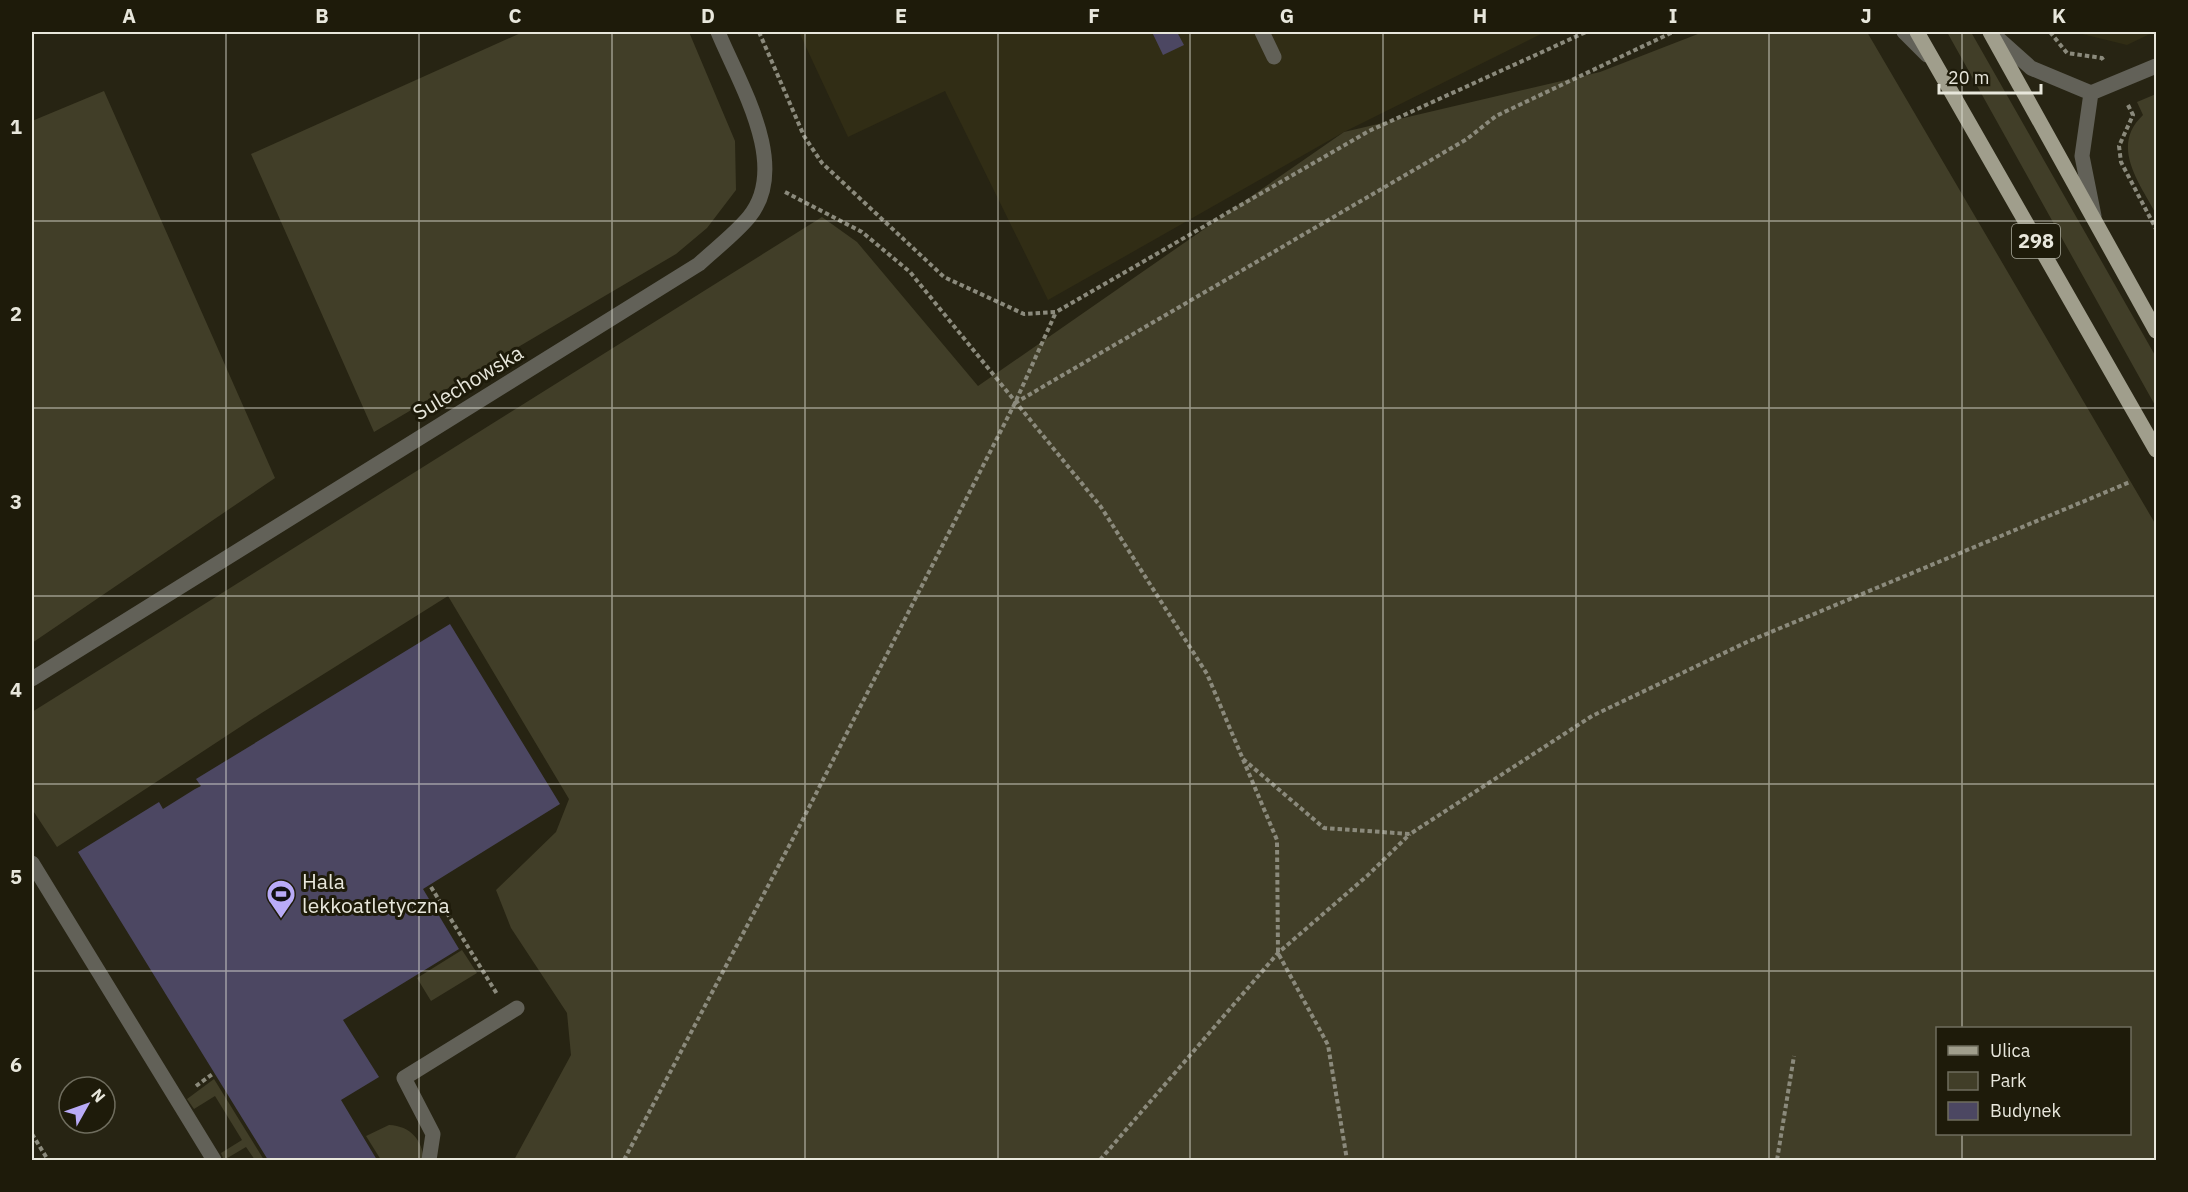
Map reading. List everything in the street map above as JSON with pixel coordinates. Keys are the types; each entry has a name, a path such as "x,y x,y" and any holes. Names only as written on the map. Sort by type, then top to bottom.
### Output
{"main road":[{"name":"298","path":"1917,32 2157,450"},
{"path":"1990,32 2157,331"}],"street":[{"name":"Sulechowska","path":"32,679 699,264 750,216 766,182 762,134 718,32"},
{"path":"1262,32 1274,57"},
{"path":"1904,32 1933,60"},
{"path":"1990,32 2031,68 2049,78 2091,93 2157,66"},
{"path":"2091,93 2082,156 2094,216"},
{"path":"32,863 214,1161"},
{"path":"429,1161 433,1134 404,1078 513,1011"}],"path":[{"path":"759,32 804,136 822,163 944,277 1024,314 1056,312 1369,131 1587,32"},
{"path":"1015,403 1467,139 1496,116 1673,32"},
{"path":"766,182 862,232 910,272 1107,516 1207,674 1277,840 1278,953 1328,1045 1347,1161"},
{"path":"624,1161 799,827 1015,403 1056,312"},
{"path":"1101,1161 1278,953 1367,876 1410,834 1592,716 1747,642 2130,482"},
{"path":"1242,759 1324,828 1410,834"},
{"path":"431,887 513,1011"},
{"path":"1777,1161 1794,1056"},
{"path":"32,1134 48,1161"}],"shaded area":[{"path":"799,32 1545,32 1344,132 1048,300 945,91 848,137"},
{"path":"2074,32 2154,32 2127,45"}],"green space":[{"path":"523,32 689,32 735,141 736,190 707,228 676,254 374,432 251,154"},
{"path":"1703,32 1867,32 2156,525 2156,1160 514,1160 571,1055 567,1013 511,928 496,890 556,832 569,799 448,596 260,714 57,847 32,809 32,712 822,217 857,242 978,386 1344,132 1600,72"},
{"path":"1947,32 1971,32 2156,357 2156,407"},
{"path":"104,91 275,478 32,643 32,121"},
{"path":"2156,94 2156,214 2136,177 2128,152 2133,127 2143,115 2137,102"},
{"path":"462,950 477,973 431,1001 417,978"},
{"path":"214,1079 264,1160 255,1160 246,1147 224,1160 221,1153 242,1140 215,1096 194,1109 187,1099"},
{"path":"389,1125 403,1128 414,1135 421,1146 424,1160 381,1160 366,1136"}],"building":[{"path":"1152,32 1177,32 1184,45 1163,55"},
{"name":"Hala lekkoatletyczna","path":"450,624 560,804 423,889 459,949 343,1020 379,1077 341,1100 377,1160 268,1160 78,852 159,802 163,809 201,786 196,779"}],"place":[{"name":"Hala lekkoatletyczna","path":"281,920"}]}
